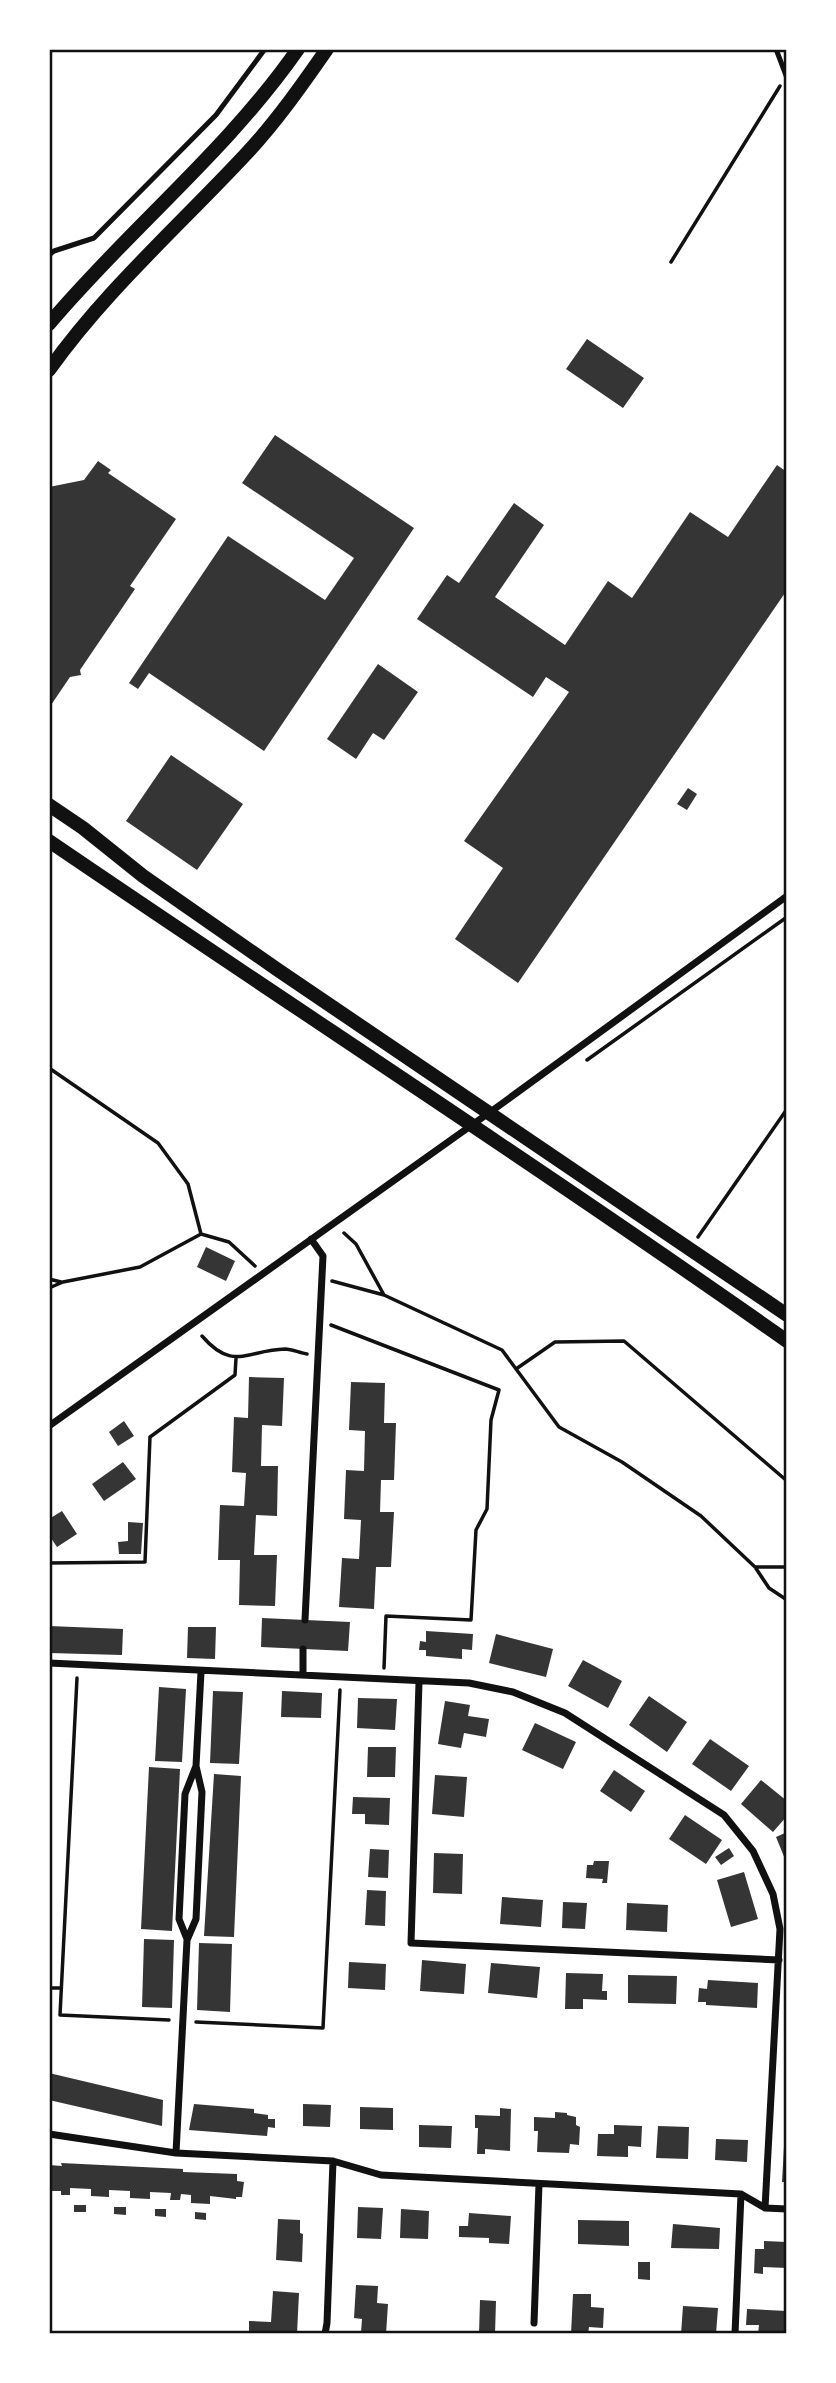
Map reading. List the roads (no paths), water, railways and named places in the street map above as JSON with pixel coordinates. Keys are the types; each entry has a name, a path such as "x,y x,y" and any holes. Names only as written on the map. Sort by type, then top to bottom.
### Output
{"main road":[{"path":"49,324 79,288 216,150 298,49"},
{"path":"49,370 99,305 247,152 279,115 327,49"},
{"path":"49,805 83,828 143,876 787,1315"},
{"path":"49,841 268,990 622,1224 787,1341"}],"street":[{"path":"49,1426 787,896"},
{"path":"305,1620 323,1256 311,1240"},
{"path":"303,1649 303,1675"},
{"path":"49,1663 469,1684 513,1692 565,1713 724,1815 753,1852 773,1894 780,1930 765,2208"},
{"path":"176,2153 187,1940 196,1919 202,1793 196,1766 201,1672"},
{"path":"419,1682 411,1943 779,1960"},
{"path":"187,1940 179,1919 185,1794 196,1766"},
{"path":"49,2134 176,2153 333,2161 381,2175 741,2194 765,2208 787,2209"},
{"path":"325,2334 333,2161"},
{"path":"534,2323 540,2184"},
{"path":"735,2334 741,2194"}],"lane":[{"path":"49,255 94,238 216,115 265,49"},
{"path":"776,49 787,77"}]}
